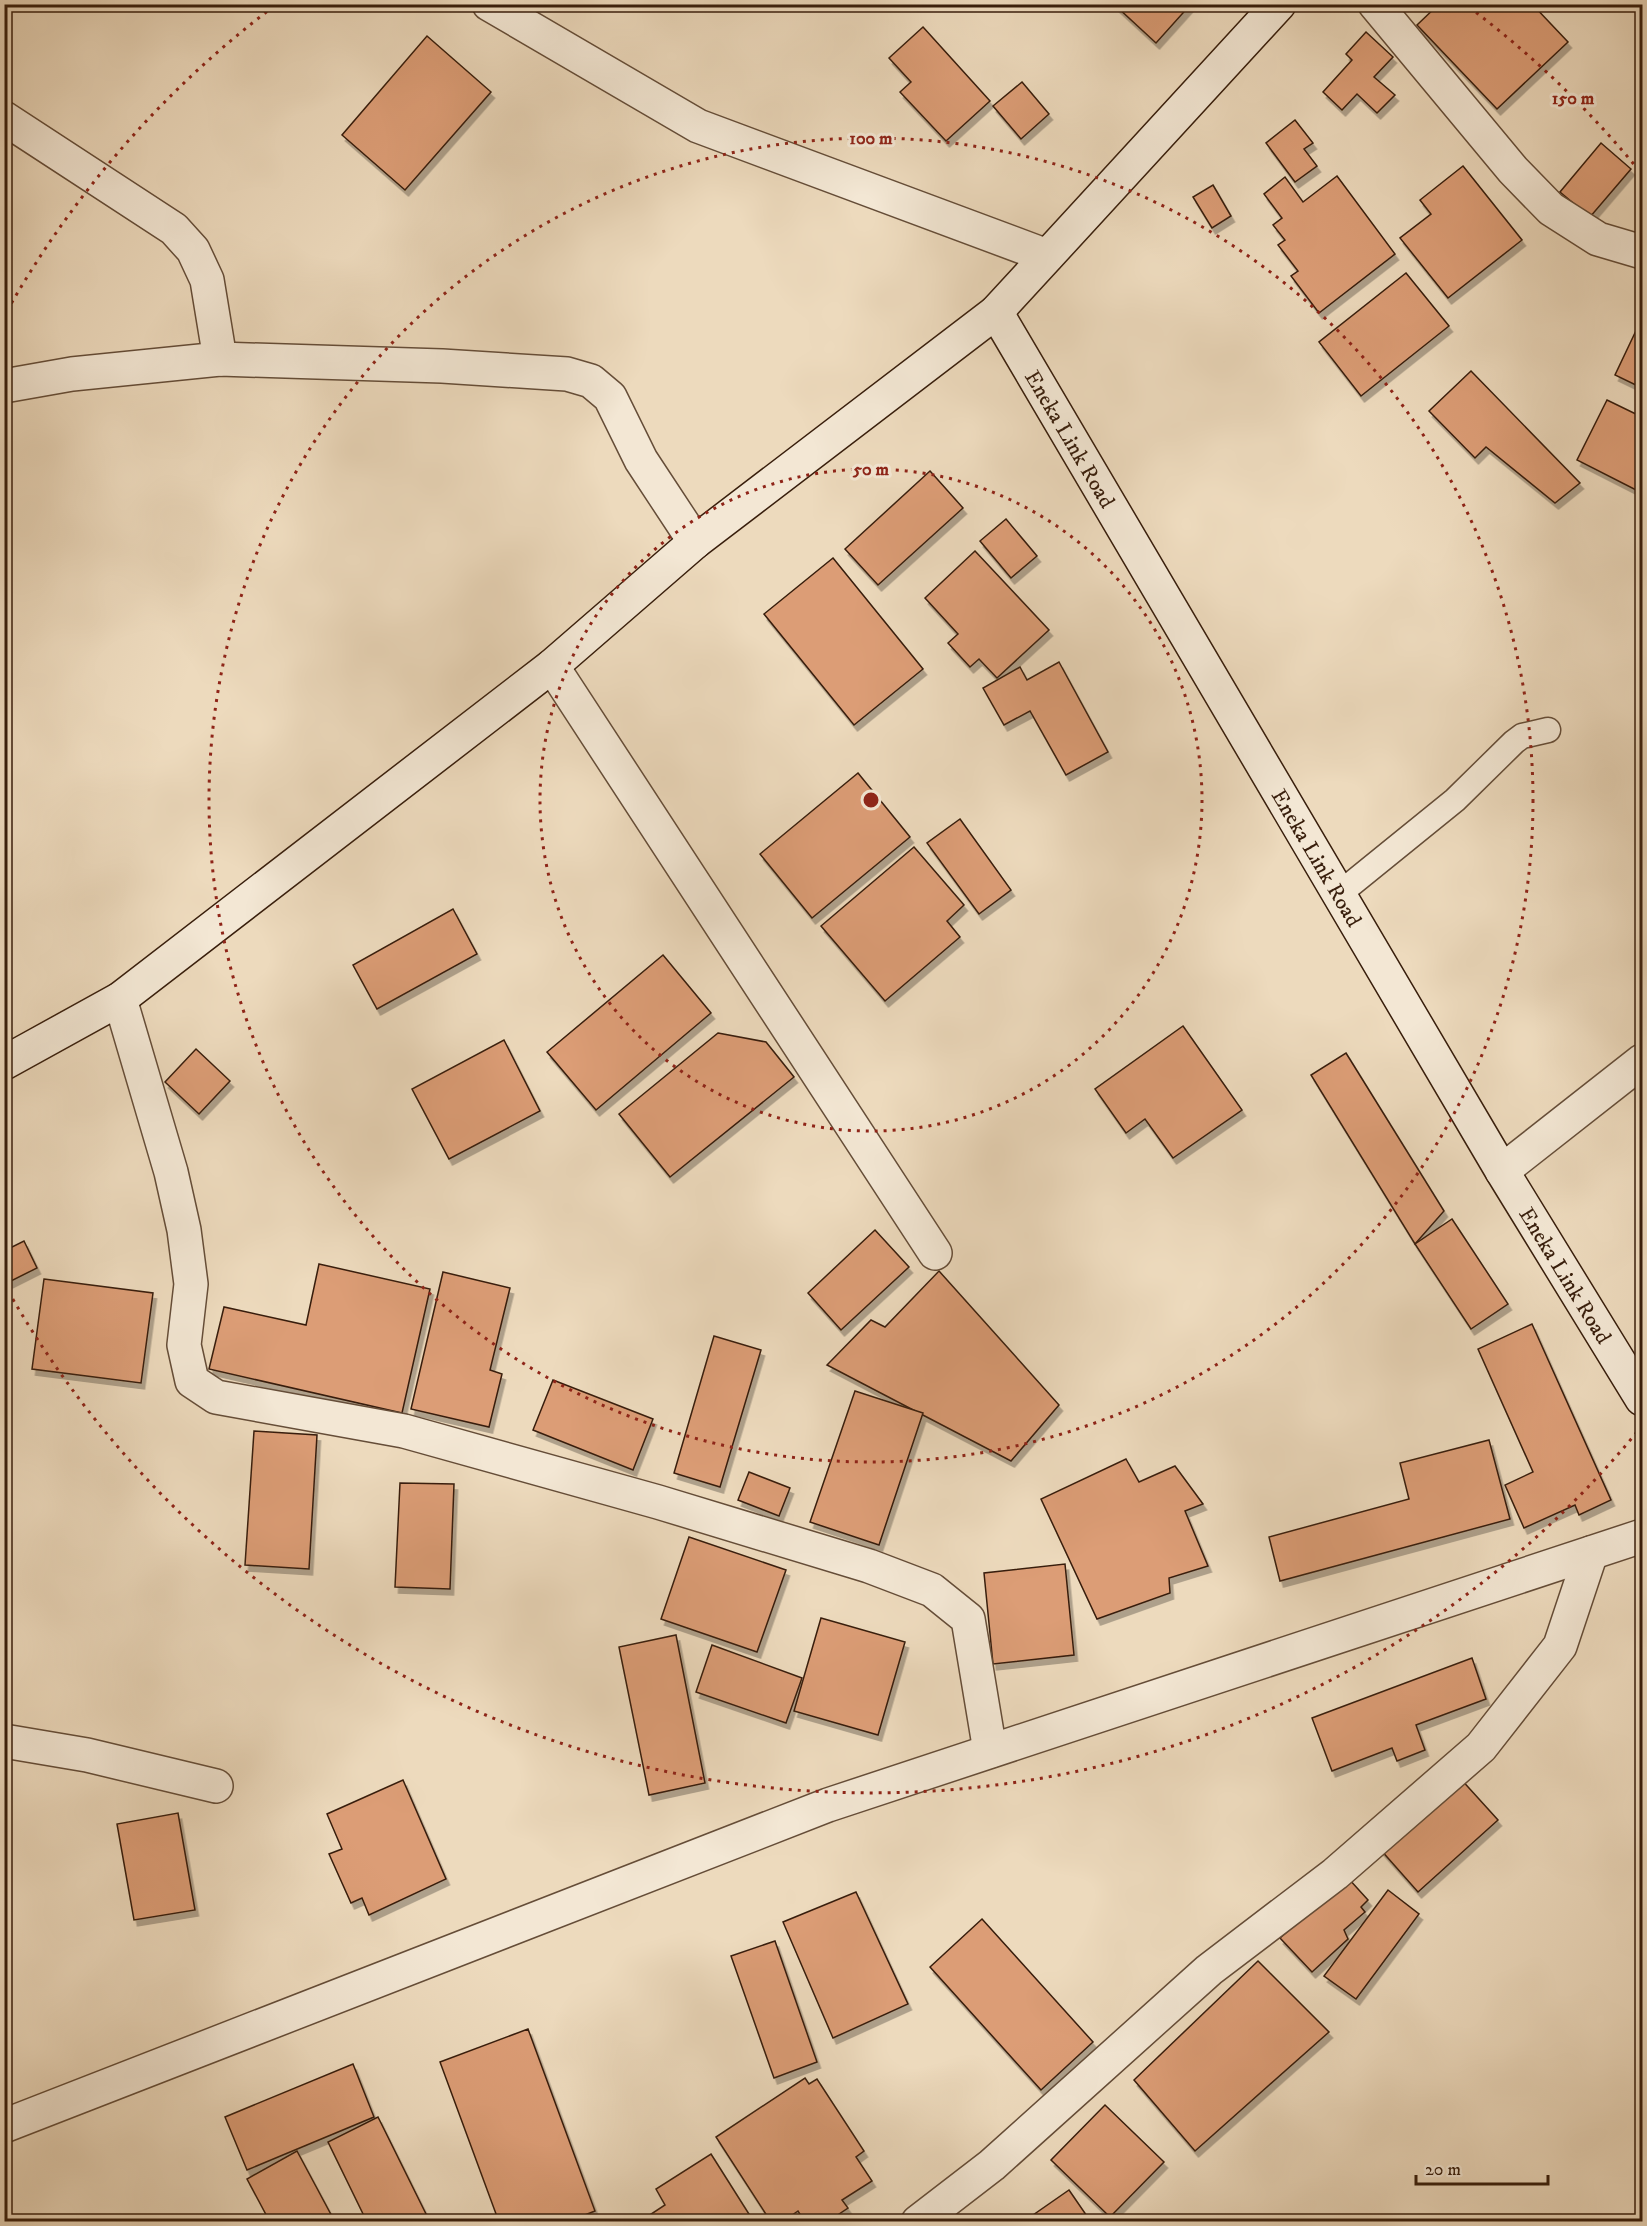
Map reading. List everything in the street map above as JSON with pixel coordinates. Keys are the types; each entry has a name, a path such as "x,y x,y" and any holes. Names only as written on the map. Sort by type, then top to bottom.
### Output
{"street":[{"path":"489,4 698,126 1047,256"},
{"path":"4,1063 120,999 552,666 695,542 996,312 1279,4"},
{"path":"1376,4 1513,170 1551,209 1598,239 1642,252"},
{"path":"4,118 174,229 193,250 207,280 220,358"},
{"name":"Eneka Link Road","path":"996,312 1502,1171 1642,1399"},
{"path":"4,386 72,374 220,358 476,368 567,374 591,381 610,397 641,460 695,542"},
{"path":"552,666 935,1253"},
{"path":"120,999 171,1172 184,1230 191,1284 183,1345 192,1381 216,1397 404,1431 658,1502 869,1566 932,1590 968,1619 990,1751"},
{"path":"1502,1171 1642,1061"},
{"path":"4,2126 828,1804 1642,1536"},
{"path":"918,2222 992,2165 1209,1970 1335,1874 1481,1747 1560,1646 1592,1553"},
{"path":"4,1741 87,1755 216,1786"}],"lane":[{"path":"1339,894 1455,800 1514,742 1522,736 1548,730"}],"building":[{"path":"1117,4 1191,4 1156,43 1116,6"},
{"path":"1439,4 1532,4 1568,42 1497,109 1417,25"},
{"path":"923,27 990,101 946,141 900,92 911,82 889,58"},
{"path":"1366,32 1393,57 1374,77 1395,95 1377,113 1357,94 1342,110 1323,92 1352,60 1346,54"},
{"path":"427,36 491,92 405,190 342,135"},
{"path":"1022,82 1049,114 1021,139 993,106"},
{"path":"1295,120 1313,143 1304,149 1317,166 1295,182 1266,143"},
{"path":"1601,143 1631,169 1590,217 1560,192"},
{"path":"1463,166 1522,240 1448,298 1400,238 1431,214 1420,200"},
{"path":"1337,176 1395,254 1319,313 1291,276 1298,271 1278,245 1285,240 1273,225 1282,218 1264,194 1285,177 1303,202"},
{"path":"1213,185 1231,216 1212,228 1193,197"},
{"path":"1642,192 1642,206 1636,203"},
{"path":"1406,273 1449,326 1361,396 1319,342"},
{"path":"1642,318 1642,388 1615,375"},
{"path":"1471,371 1580,483 1555,503 1486,447 1475,458 1429,411"},
{"path":"1607,400 1642,417 1642,493 1577,460"},
{"path":"930,471 963,508 878,585 845,549"},
{"path":"1006,519 1037,556 1011,578 980,541"},
{"path":"975,551 1049,630 997,678 979,659 970,667 948,643 958,634 925,598"},
{"path":"833,558 923,669 854,725 764,614"},
{"path":"1059,662 1108,752 1066,775 1030,711 1004,725 983,688 1020,667 1027,680"},
{"path":"858,773 910,837 812,918 760,854"},
{"path":"960,819 1011,890 979,914 927,843"},
{"path":"914,847 964,905 947,921 960,937 885,1001 821,926"},
{"path":"453,909 477,954 377,1009 353,965"},
{"path":"663,955 711,1013 596,1110 547,1052"},
{"path":"1183,1026 1242,1110 1173,1158 1145,1119 1126,1133 1095,1089"},
{"path":"718,1033 766,1042 794,1077 670,1177 619,1114"},
{"path":"504,1040 540,1111 449,1159 412,1089"},
{"path":"196,1049 230,1081 199,1114 165,1082"},
{"path":"1346,1053 1444,1211 1415,1244 1311,1075"},
{"path":"1452,1219 1508,1304 1471,1329 1415,1244"},
{"path":"875,1230 909,1267 841,1330 808,1293"},
{"path":"24,1241 37,1268 9,1282 4,1271 4,1251"},
{"path":"319,1264 430,1289 402,1413 209,1369 224,1307 306,1325"},
{"path":"939,1271 1059,1405 1011,1461 827,1365 871,1320 885,1327"},
{"path":"443,1272 510,1288 490,1370 502,1374 489,1427 411,1409"},
{"path":"44,1279 153,1293 141,1383 32,1369"},
{"path":"1532,1324 1611,1500 1579,1515 1575,1505 1524,1528 1505,1485 1533,1472 1478,1349"},
{"path":"714,1336 761,1350 720,1487 674,1473"},
{"path":"553,1380 653,1419 633,1470 533,1430"},
{"path":"855,1391 923,1413 879,1545 810,1522"},
{"path":"254,1431 317,1435 309,1569 245,1565"},
{"path":"1489,1440 1510,1519 1280,1581 1269,1537 1409,1499 1400,1463"},
{"path":"1126,1459 1139,1482 1175,1466 1203,1504 1185,1511 1208,1566 1169,1578 1170,1593 1097,1619 1041,1499"},
{"path":"749,1472 790,1488 779,1516 738,1500"},
{"path":"400,1483 454,1484 450,1589 395,1587"},
{"path":"689,1537 786,1570 757,1652 661,1619"},
{"path":"1065,1564 1074,1655 993,1664 984,1573"},
{"path":"821,1618 905,1642 878,1735 794,1711"},
{"path":"676,1635 705,1783 649,1795 619,1647"},
{"path":"712,1645 802,1678 786,1723 696,1692"},
{"path":"1472,1658 1486,1699 1416,1725 1425,1750 1397,1761 1392,1748 1332,1771 1312,1718"},
{"path":"1459,1777 1498,1820 1418,1892 1380,1849"},
{"path":"403,1780 446,1879 369,1915 362,1898 351,1903 329,1854 342,1849 327,1814"},
{"path":"178,1813 195,1910 134,1920 117,1824"},
{"path":"1348,1878 1368,1900 1361,1907 1365,1912 1344,1930 1348,1939 1312,1972 1280,1938"},
{"path":"1388,1890 1419,1914 1356,1999 1324,1976"},
{"path":"856,1892 908,2004 833,2038 783,1922"},
{"path":"982,1919 1093,2042 1041,2090 930,1967"},
{"path":"775,1941 817,2062 774,2078 731,1956"},
{"path":"1258,1961 1329,2032 1195,2151 1134,2080"},
{"path":"528,2029 595,2211 567,2222 499,2222 440,2062"},
{"path":"353,2064 374,2117 247,2170 225,2117"},
{"path":"805,2078 809,2084 817,2079 864,2151 856,2157 872,2181 842,2200 848,2208 827,2222 805,2222 798,2211 782,2222 771,2222 716,2137"},
{"path":"1105,2105 1164,2162 1110,2217 1051,2160"},
{"path":"378,2117 430,2222 367,2222 328,2142"},
{"path":"297,2151 335,2222 270,2222 247,2179"},
{"path":"711,2154 754,2222 639,2222 665,2205 656,2189"},
{"path":"1069,2190 1091,2222 1023,2222"}]}
